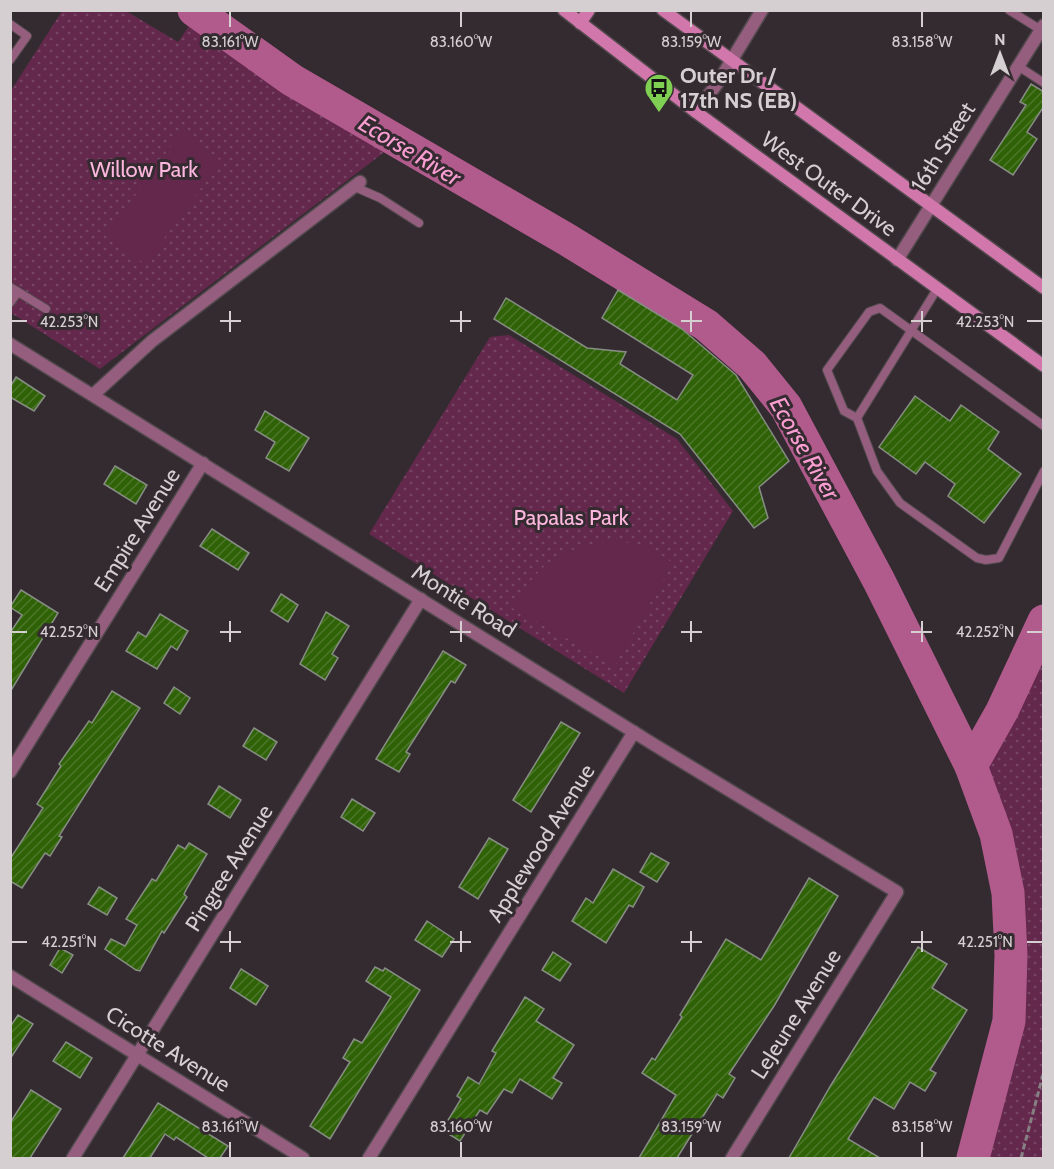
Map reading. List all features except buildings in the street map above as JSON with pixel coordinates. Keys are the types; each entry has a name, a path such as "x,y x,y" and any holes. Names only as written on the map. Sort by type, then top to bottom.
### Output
{"main road":[{"name":"West Outer Drive","path":"564,10 696,112 1044,366"},
{"path":"580,23 589,10"},
{"name":"West Outer Drive","path":"663,10 1044,288"}],"street":[{"path":"696,112 762,10"},
{"name":"16th Street","path":"897,260 1042,27"},
{"path":"93,395 152,341 358,184"},
{"name":"Montie Road","path":"10,344 634,732 897,892"},
{"name":"Empire Avenue","path":"10,772 203,462"},
{"name":"Pingree Avenue","path":"73,1158 421,599"},
{"name":"Applewood Avenue","path":"369,1158 634,732"},
{"name":"LeJeune Avenue","path":"732,1158 897,892"},
{"name":"Cicotte Avenue","path":"10,976 303,1158"}],"lane":[{"path":"1009,10 1042,27"},
{"path":"10,24 27,36 10,60"},
{"path":"1018,66 1044,83"},
{"path":"358,184 419,223"},
{"path":"10,303 14,289 46,309"},
{"path":"856,418 937,289"},
{"path":"1044,426 880,308 869,312 826,370 844,411 856,418 877,471 900,504 977,558 986,560 999,558 1044,471"}],"path":[{"path":"1021,1158 1044,1071"}],"green space":[{"name":"Willow Park","path":"62,11 126,11 178,42 196,16 395,144 100,369 11,313 10,92"},
{"path":"181,132 221,161 145,264 106,236"},
{"name":"Papalas Park","path":"509,335 677,439 733,511 624,693 369,534 490,337"},
{"path":"615,540 647,547 673,563 615,665 512,608 533,578 554,559 580,548"},
{"path":"1043,623 1043,1158 973,1158 1009,1021 1011,955 1008,893 996,834 971,766 1002,711"}],"waterway":[{"name":"Ecorse River","path":"194,10 292,80 566,239 706,325 752,365 786,407 879,581 971,766 996,834 1008,893 1011,955 1009,1021 973,1158"},
{"path":"971,766 1002,711 1044,621"}],"place":[{"name":"Outer Dr / 17th NS (EB)","path":"659,114"}]}
